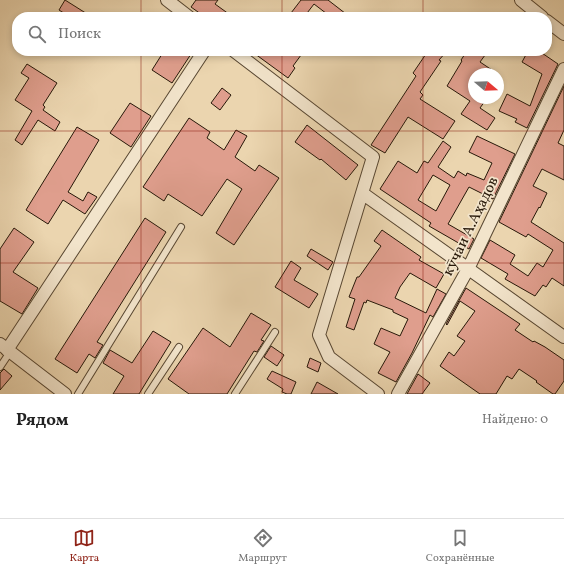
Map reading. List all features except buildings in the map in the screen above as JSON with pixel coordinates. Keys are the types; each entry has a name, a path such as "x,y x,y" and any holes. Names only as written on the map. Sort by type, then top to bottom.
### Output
{"street":[{"path":"167,0 183,12"},
{"path":"521,0 536,12"},
{"path":"552,25 564,34"},
{"path":"65,394 6,349 201,56"},
{"path":"241,56 373,157 319,335 329,357 378,394"},
{"name":"кӯчаи А.Аҳадов","path":"398,394 468,269 564,69"},
{"path":"362,193 564,337"}],"lane":[{"path":"78,394 181,227"},
{"path":"235,394 275,332"},
{"path":"148,394 179,348"},
{"path":"0,367 6,349"}]}
